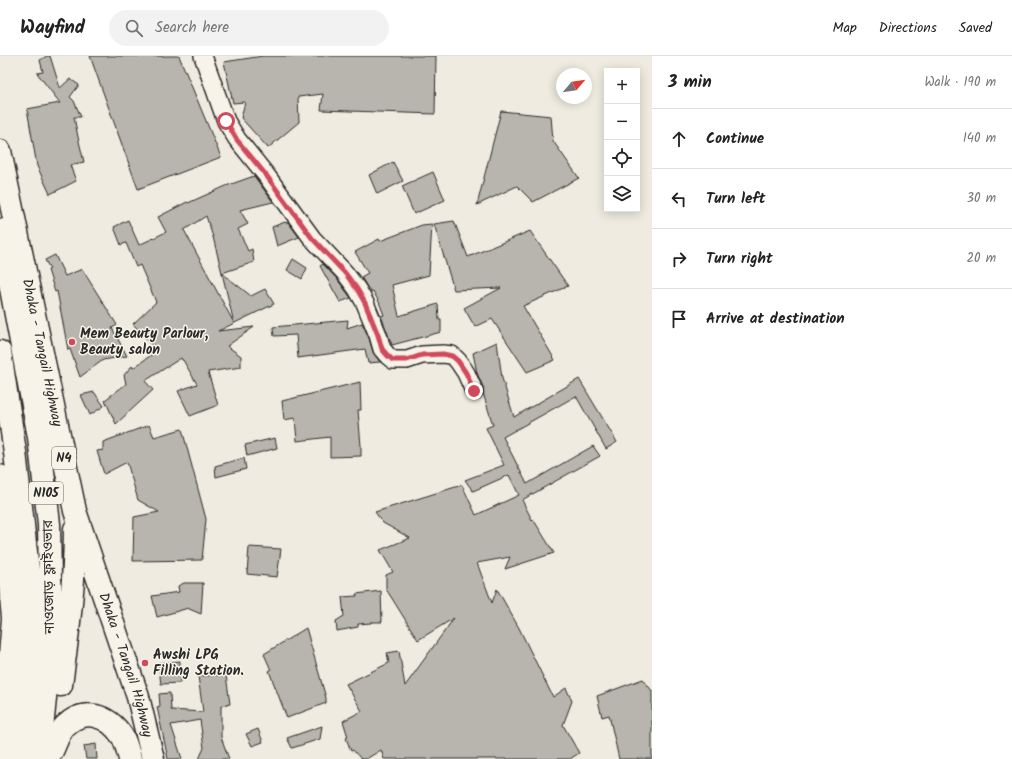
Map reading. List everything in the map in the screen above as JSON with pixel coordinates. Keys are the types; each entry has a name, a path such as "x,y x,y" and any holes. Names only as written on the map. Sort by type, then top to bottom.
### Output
{"highway":[{"name":"Dhaka - Tangail Highway","path":"0,151 75,511 138,697 153,759"},
{"name":"নাওজোড় ফ্লাইওভার","path":"0,230 39,437 49,524 51,637 47,756"},
{"name":"নাওজোড় ফ্লাইওভার","path":"0,352 15,452 32,607 30,661 22,759"},
{"path":"0,476 13,618 2,759"},
{"name":"N105","path":"47,756 71,605 75,547 75,511"},
{"name":"Dhaka - Tangail Highway","path":"47,756 64,727 76,717 91,714 108,721 122,736 130,759"}],"street":[{"path":"203,56 226,121 237,140 266,175 312,238 345,273 357,289 365,303 382,349 393,360 407,360 422,355 443,354 452,356 458,361 466,373 474,391"}],"building":[{"path":"50,56 60,88 70,79 79,85 70,97 74,101 81,117 74,117 84,162 70,165 76,181 50,194 37,166 27,109 60,103 37,73 43,72 40,60"},
{"path":"90,56 179,56 221,157 138,189"},
{"path":"263,56 436,56 435,114 321,110 323,94 298,97 299,122 268,148 241,118 245,102 233,103 224,62"},
{"path":"501,111 551,116 553,141 579,178 533,202 517,186 477,205"},
{"path":"393,162 403,181 377,194 369,175"},
{"path":"433,172 445,200 414,214 402,186"},
{"path":"254,176 273,202 240,210 248,224 238,229 248,251 252,249 254,262 222,273 251,296 265,289 274,304 218,331 254,327 227,346 241,356 241,367 208,372 218,405 190,416 178,391 197,384 181,358 145,381 153,390 116,424 105,400 126,384 124,375 132,366 133,368 157,351 133,324 156,302 140,265 136,267 126,243 121,245 114,227 128,220 139,245 166,232 158,217 187,202 188,203 226,186","holes":["206,216 213,237 234,323 184,230"]},
{"path":"454,221 468,257 530,231 568,286 523,306 555,360 527,372 492,319 475,327 464,308 501,288 454,290 434,224"},
{"path":"288,222 299,237 277,246 272,227"},
{"path":"432,224 429,275 392,285 399,316 438,304 439,320 441,320 441,332 392,345 381,316 384,315 379,302 373,291 370,292 361,277 368,273 355,252 379,239 380,241 422,225"},
{"path":"55,255 65,276 82,269 117,325 112,328 127,356 103,360 80,377 70,349 68,350 57,291 55,292 48,270 50,269 45,260"},
{"path":"293,259 307,268 302,279 287,270"},
{"path":"323,264 337,279 351,298 340,302 320,266"},
{"path":"348,320 347,328 362,323 369,338 373,352 380,362 368,363 365,349 298,358 296,335 274,336 273,327"},
{"path":"497,342 502,378 514,417 579,379 617,442 606,449 576,396 503,437 527,484 593,446 600,456 522,500 532,520 533,519 554,553 505,569 510,557 477,563 492,603 497,589 519,628 553,697 566,688 572,701 563,725 579,753 570,759 384,759 381,750 366,759 361,759 353,750 351,751 346,738 348,737 343,721 362,711 346,684 389,663 387,653 399,651 405,686 454,618 418,640 386,589 386,575 393,572 380,550 410,538 383,523 375,512 462,485 476,515 519,495 509,475 473,491 465,480 504,465 486,428 493,425 483,393 483,387 477,373 473,353"},
{"path":"360,382 361,410 358,410 361,456 330,457 330,437 297,441 295,418 284,420 282,401"},
{"path":"94,392 104,406 90,415 81,395"},
{"path":"149,425 154,437 182,429 206,519 202,560 133,561 134,517 159,512 138,500 127,462 104,474 97,451 103,450 103,442"},
{"path":"275,438 277,448 247,456 245,445"},
{"path":"244,458 246,469 216,477 215,466"},
{"path":"249,547 281,549 277,577 247,574"},
{"path":"184,583 203,583 201,614 187,608 157,617 152,596 179,592 178,586"},
{"path":"381,591 382,622 358,624 358,627 337,631 336,621 344,616 342,597 357,596 356,594"},
{"path":"306,628 326,698 326,703 287,718 264,654"},
{"path":"180,661 180,683 161,684 158,663"},
{"path":"226,675 230,704 221,706 221,737 229,759 199,759 204,748 200,720 171,725 182,759 168,759 157,707 160,706 159,694 170,693 171,710 203,712 198,676"},
{"path":"643,679 652,691 652,759 619,759 609,715 602,717 597,696"},
{"path":"322,726 320,739 292,748 287,738"},
{"path":"258,729 263,742 252,746 246,734"},
{"path":"96,744 97,759 86,759 84,746"}],"place":[{"name":"Mem Beauty Parlour, Beauty salon","path":"72,342"},
{"name":"Awshi LPG Filling Station.","path":"145,663"}],"route":[{"path":"226,121 237,140 266,175 312,238 345,273 357,289 365,303 382,349 388,356 393,360 407,360 422,355 443,354 452,356 458,361 466,373 474,391"}]}
